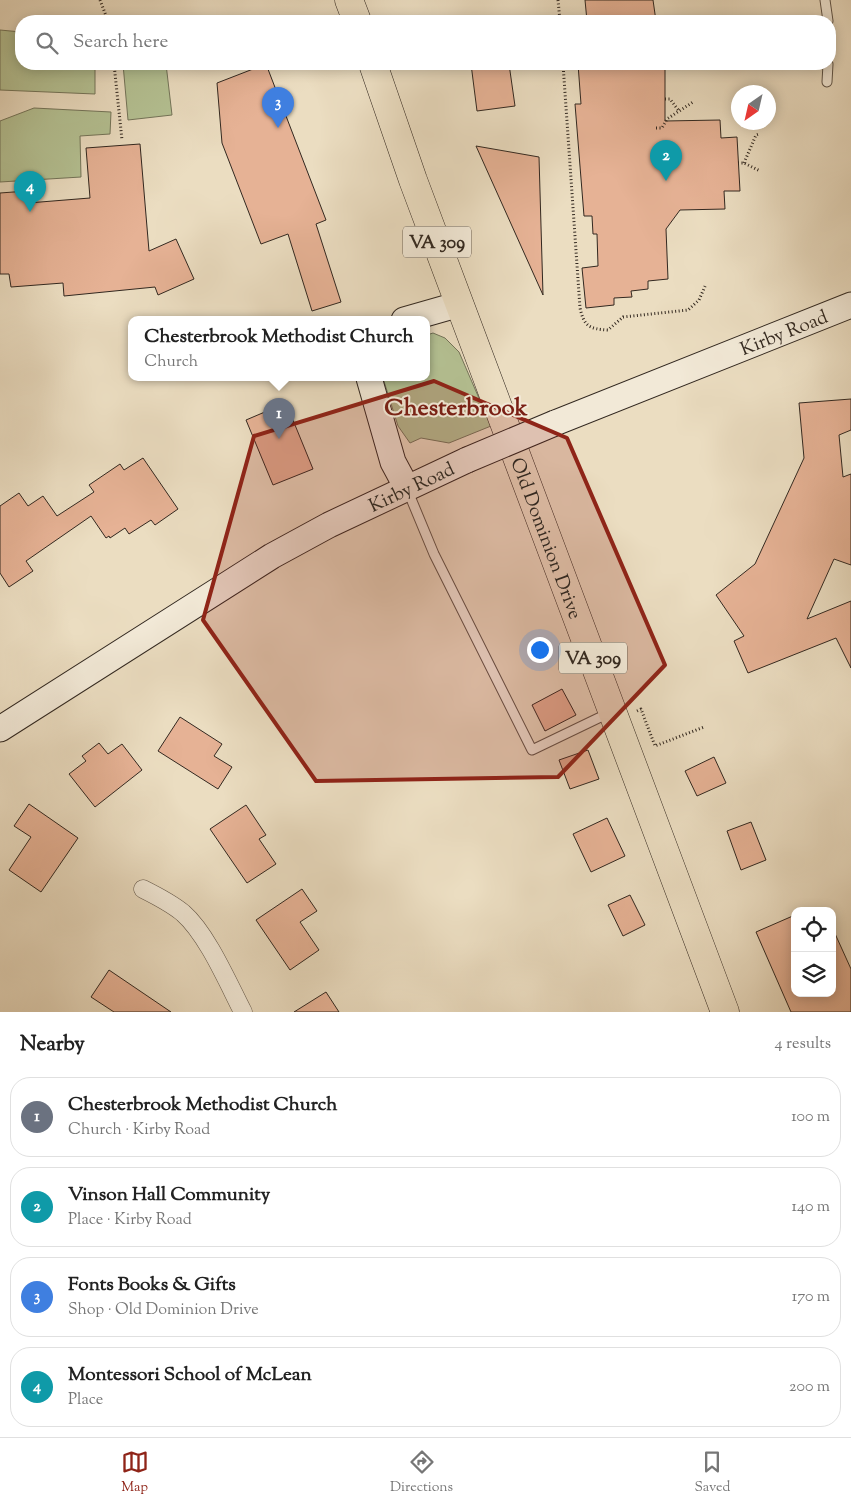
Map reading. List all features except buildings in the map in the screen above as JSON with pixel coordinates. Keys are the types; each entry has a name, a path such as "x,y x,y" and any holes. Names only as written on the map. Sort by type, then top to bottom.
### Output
{"main road":[{"path":"350,0 355,15"},
{"name":"Old Dominion Drive","path":"375,70 460,304 725,1012"},
{"path":"418,316 460,304"},
{"name":"Kirby Road","path":"0,729 272,556 329,525 466,460 851,305"},
{"path":"370,381 394,462 407,488"}],"street":[{"path":"143,889 163,898 184,914 201,933 243,1012"}],"lane":[{"path":"825,0 827,15"},
{"path":"827,82 828,70"},
{"path":"407,488 434,554 532,750 614,715"}],"path":[{"path":"100,0 106,15"},
{"path":"558,0 559,15"},
{"path":"115,70 122,140"},
{"path":"563,70 580,308 583,320 593,329 608,330 623,317 688,310 699,300 706,284"},
{"path":"665,99 670,99 679,111"},
{"path":"656,128 662,128 667,119 693,102"},
{"path":"744,163 756,135 759,134"},
{"path":"738,163 744,163 760,171"},
{"path":"614,715 641,709 655,746 704,727"}],"highlighted area":[{"path":"434,381 567,438 665,665 558,777 316,781 203,620 254,436"}],"green space":[{"path":"0,30 15,31 15,70 95,70 95,94 0,90"},
{"path":"124,70 167,70 172,115 128,120"},
{"path":"34,108 111,112 110,134 80,136 81,177 0,182 0,121"},
{"path":"433,333 445,338 459,352 491,426 449,443 421,438 410,443 398,426 384,381 430,381 430,334"}],"place":[{"name":"Fonts Books & Gifts","path":"278,128"},
{"name":"Vinson Hall Community","path":"666,181"},
{"name":"Montessori School of McLean","path":"30,212"},
{"name":"Chesterbrook Methodist Church","path":"279,439"}],"district":[{"name":"Chesterbrook","path":"456,407"}]}
